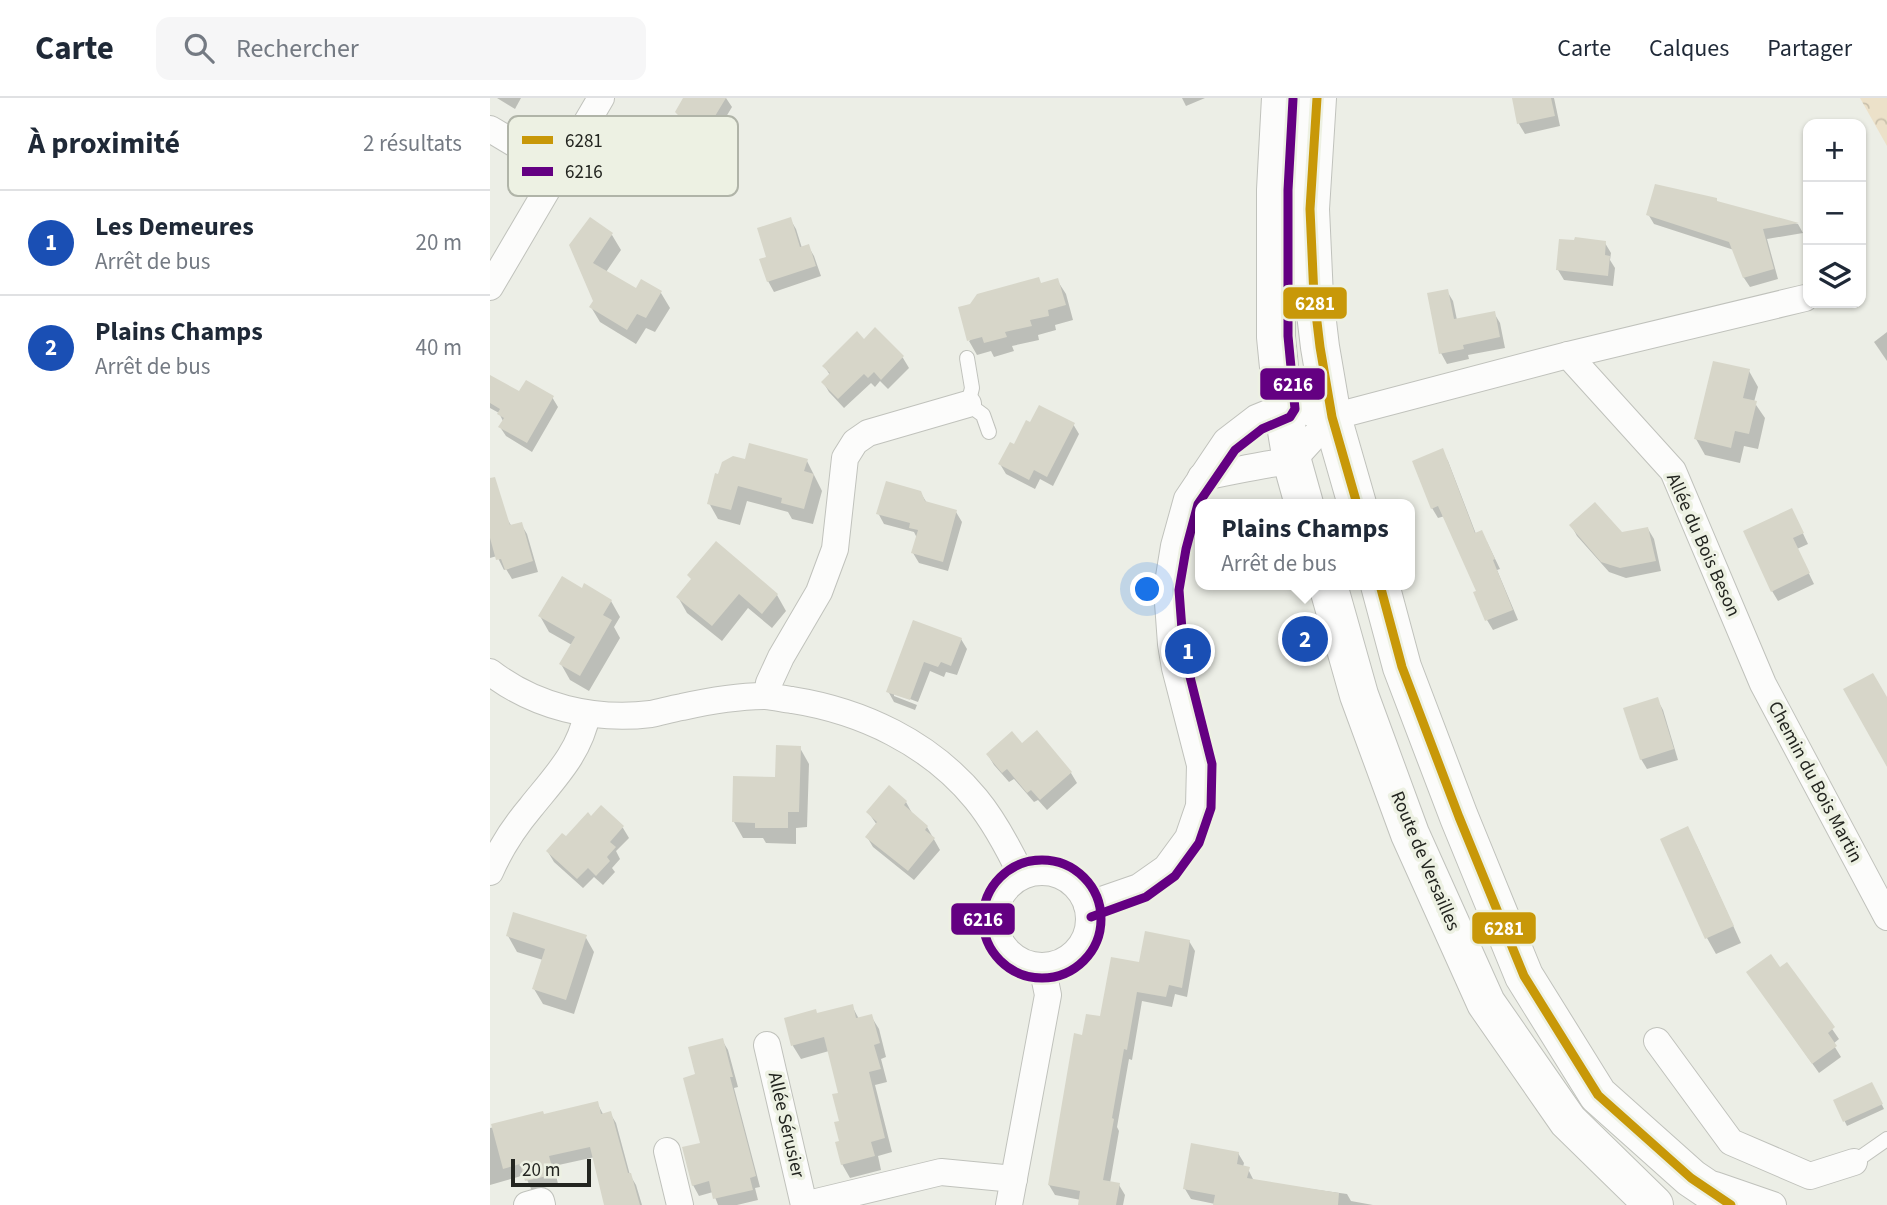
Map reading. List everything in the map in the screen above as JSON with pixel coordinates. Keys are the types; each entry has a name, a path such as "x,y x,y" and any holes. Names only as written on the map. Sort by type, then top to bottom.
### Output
{"main road":[{"path":"1281,98 1276,190 1276,337 1283,407 1292,461 1303,499"},
{"path":"1317,98 1310,209 1317,319 1341,415 1357,499"},
{"name":"Route de Versailles","path":"1329,590 1359,695 1410,834 1486,1003 1568,1121 1654,1205"},
{"path":"1381,590 1402,667 1524,976 1598,1095 1692,1178 1731,1205"}],"street":[{"path":"590,116 601,98"},
{"path":"490,129 508,140"},
{"path":"490,287 544,196"},
{"path":"1087,905 1139,887 1167,868 1188,838 1199,806 1200,765 1175,668 1167,589 1174,546 1187,499 1226,441 1256,418 1283,407 1341,415 1568,355 1803,299"},
{"name":"Allée du Bois Beson","path":"1568,355 1673,471 1763,684"},
{"path":"767,696 769,683 781,657 820,592 835,549 845,458 855,442 868,433 968,404"},
{"path":"1201,477 1292,461 1341,415"},
{"path":"490,672 506,684 545,703 587,714 652,714 728,699 767,696 820,704 864,718 905,738 942,765 975,798 1002,835 1022,876"},
{"name":"Chemin du Bois Martin","path":"1763,684 1887,917"},
{"path":"490,872 529,809 564,768 584,728 587,714"},
{"path":"1035,872 1061,876 1081,893 1087,905 1089,919 1080,947 1056,964 1042,966 1018,960 1008,952 996,931 999,899 1013,882 1035,872"},
{"path":"804,1205 941,1172 1012,1192 1048,995 1042,966"},
{"path":"1657,1041 1731,1142 1810,1176 1854,1162"},
{"name":"Allée Sérusier","path":"767,1045 804,1205"},
{"path":"667,1151 680,1205"},
{"path":"1692,1178 1773,1205"},
{"path":"527,1205 541,1201 542,1205"}],"lane":[{"path":"967,358 972,388 968,404 983,415 989,432"},
{"path":"1854,1162 1887,1139"}],"green space":[{"path":"1860,98 1887,98 1887,146"}],"building":[{"path":"683,98 726,98 715,116 677,116 675,112"},
{"path":"1512,98 1551,98 1555,116 1517,124"},
{"path":"1655,184 1717,198 1717,201 1799,223 1763,229 1774,269 1743,278 1729,242 1646,215"},
{"path":"590,217 613,233 593,263 636,288 641,279 662,291 646,318 637,314 627,330 589,307 593,301 569,245"},
{"path":"791,217 800,247 809,244 816,266 767,282 759,259 766,257 757,228"},
{"path":"1575,237 1606,241 1605,255 1610,256 1608,276 1556,270 1559,239 1574,240"},
{"path":"1039,277 1041,283 1058,278 1066,305 1048,310 1049,316 1030,320 1032,326 1005,332 1007,337 984,343 982,337 967,341 958,307 970,304 977,294"},
{"path":"1448,289 1454,319 1495,311 1500,337 1463,345 1464,349 1439,354 1427,293"},
{"path":"875,327 904,356 881,380 874,372 868,378 864,374 838,399 821,382 830,373 822,366 857,331 864,339"},
{"path":"1713,361 1750,369 1743,398 1757,401 1749,434 1735,431 1731,448 1694,439"},
{"path":"490,375 519,391 526,380 554,396 527,443 498,427 504,418 497,414 500,409 490,403"},
{"path":"1039,405 1075,423 1047,477 1034,470 1029,480 998,464 1010,442 1014,444 1026,420 1030,422"},
{"path":"749,443 808,459 804,471 814,474 804,509 781,503 782,498 738,486 731,510 707,504 715,473 718,474 722,462 733,456 745,459"},
{"path":"1443,448 1475,533 1482,530 1513,610 1485,621 1473,592 1476,591 1438,506 1431,509 1412,461"},
{"path":"495,477 510,525 522,522 533,561 505,570 501,559 496,560 490,538 490,478"},
{"path":"886,481 921,491 925,501 957,510 943,562 911,553 918,530 909,528 910,523 876,514"},
{"path":"1595,502 1622,532 1648,527 1656,561 1620,568 1601,562 1569,525"},
{"path":"1792,508 1804,533 1793,538 1810,573 1771,592 1743,531"},
{"path":"716,541 778,594 762,614 739,594 712,626 676,597 691,579 687,575"},
{"path":"562,576 582,588 584,583 612,600 603,615 612,620 580,676 559,664 575,637 538,616"},
{"path":"913,620 962,638 951,666 941,662 938,667 924,662 910,700 886,692"},
{"path":"1873,673 1887,697 1887,767 1843,689"},
{"path":"1658,697 1674,749 1640,760 1623,708"},
{"path":"1037,730 1072,772 1040,800 1031,790 1027,793 1007,769 1002,773 986,754 1012,731 1022,743"},
{"path":"776,745 801,746 799,812 788,812 788,828 755,828 755,823 732,822 733,776 775,777"},
{"path":"889,785 907,801 904,805 928,826 925,830 935,838 908,871 865,837 877,822 866,812"},
{"path":"601,805 624,826 610,842 616,847 607,857 610,861 596,876 588,868 577,879 546,851 562,833 566,836 588,812 591,816"},
{"path":"1688,826 1734,926 1705,939 1660,839"},
{"path":"513,912 587,935 566,1000 532,989 545,949 506,936"},
{"path":"1145,931 1190,940 1182,988 1169,985 1166,997 1137,992 1127,1050 1124,1049 1103,1180 1120,1183 1116,1205 1078,1205 1080,1191 1048,1185 1074,1033 1082,1035 1086,1014 1100,1016 1111,957 1139,962"},
{"path":"1771,954 1780,967 1787,962 1835,1027 1828,1033 1837,1046 1812,1064 1746,972"},
{"path":"853,1004 856,1018 872,1014 880,1043 874,1045 881,1069 869,1072 885,1138 871,1142 875,1156 841,1165 835,1142 839,1141 834,1122 839,1121 832,1094 838,1093 824,1037 791,1046 784,1018 816,1009 817,1013"},
{"path":"723,1038 733,1077 730,1077 756,1176 750,1178 753,1190 713,1199 709,1181 692,1186 682,1147 700,1143 683,1078 695,1074 688,1047"},
{"path":"1872,1082 1883,1104 1843,1122 1833,1100"},
{"path":"598,1101 601,1114 611,1111 640,1205 604,1205 590,1147 549,1156 554,1174 539,1178 525,1181 520,1164 503,1169 491,1124"},
{"path":"1191,1143 1239,1152 1237,1164 1250,1167 1247,1178 1339,1193 1338,1205 1213,1205 1215,1195 1183,1189"}],"transit line":[{"name":"6281","path":"1317,98 1310,209 1314,297 1332,417 1356,499"},
{"name":"6216","path":"1201,499 1235,450 1262,429 1290,417 1295,409 1288,336 1288,190 1293,99"},
{"name":"6216","path":"1091,917 1146,897 1175,876 1199,843 1211,808 1212,764 1187,665 1179,590 1195,515"},
{"name":"6281","path":"1381,590 1402,667 1524,976 1598,1095 1691,1178 1731,1205"},
{"name":"6216","path":"1042,860 1065,865 1084,877 1096,896 1101,919 1096,942 1084,961 1065,973 1042,978 1019,973 1000,961 988,942 983,919 988,896 1000,877 1019,865 1042,860"}],"place":[{"name":"Plains Champs","path":"1305,639"},
{"name":"Les Demeures","path":"1188,651"}]}
